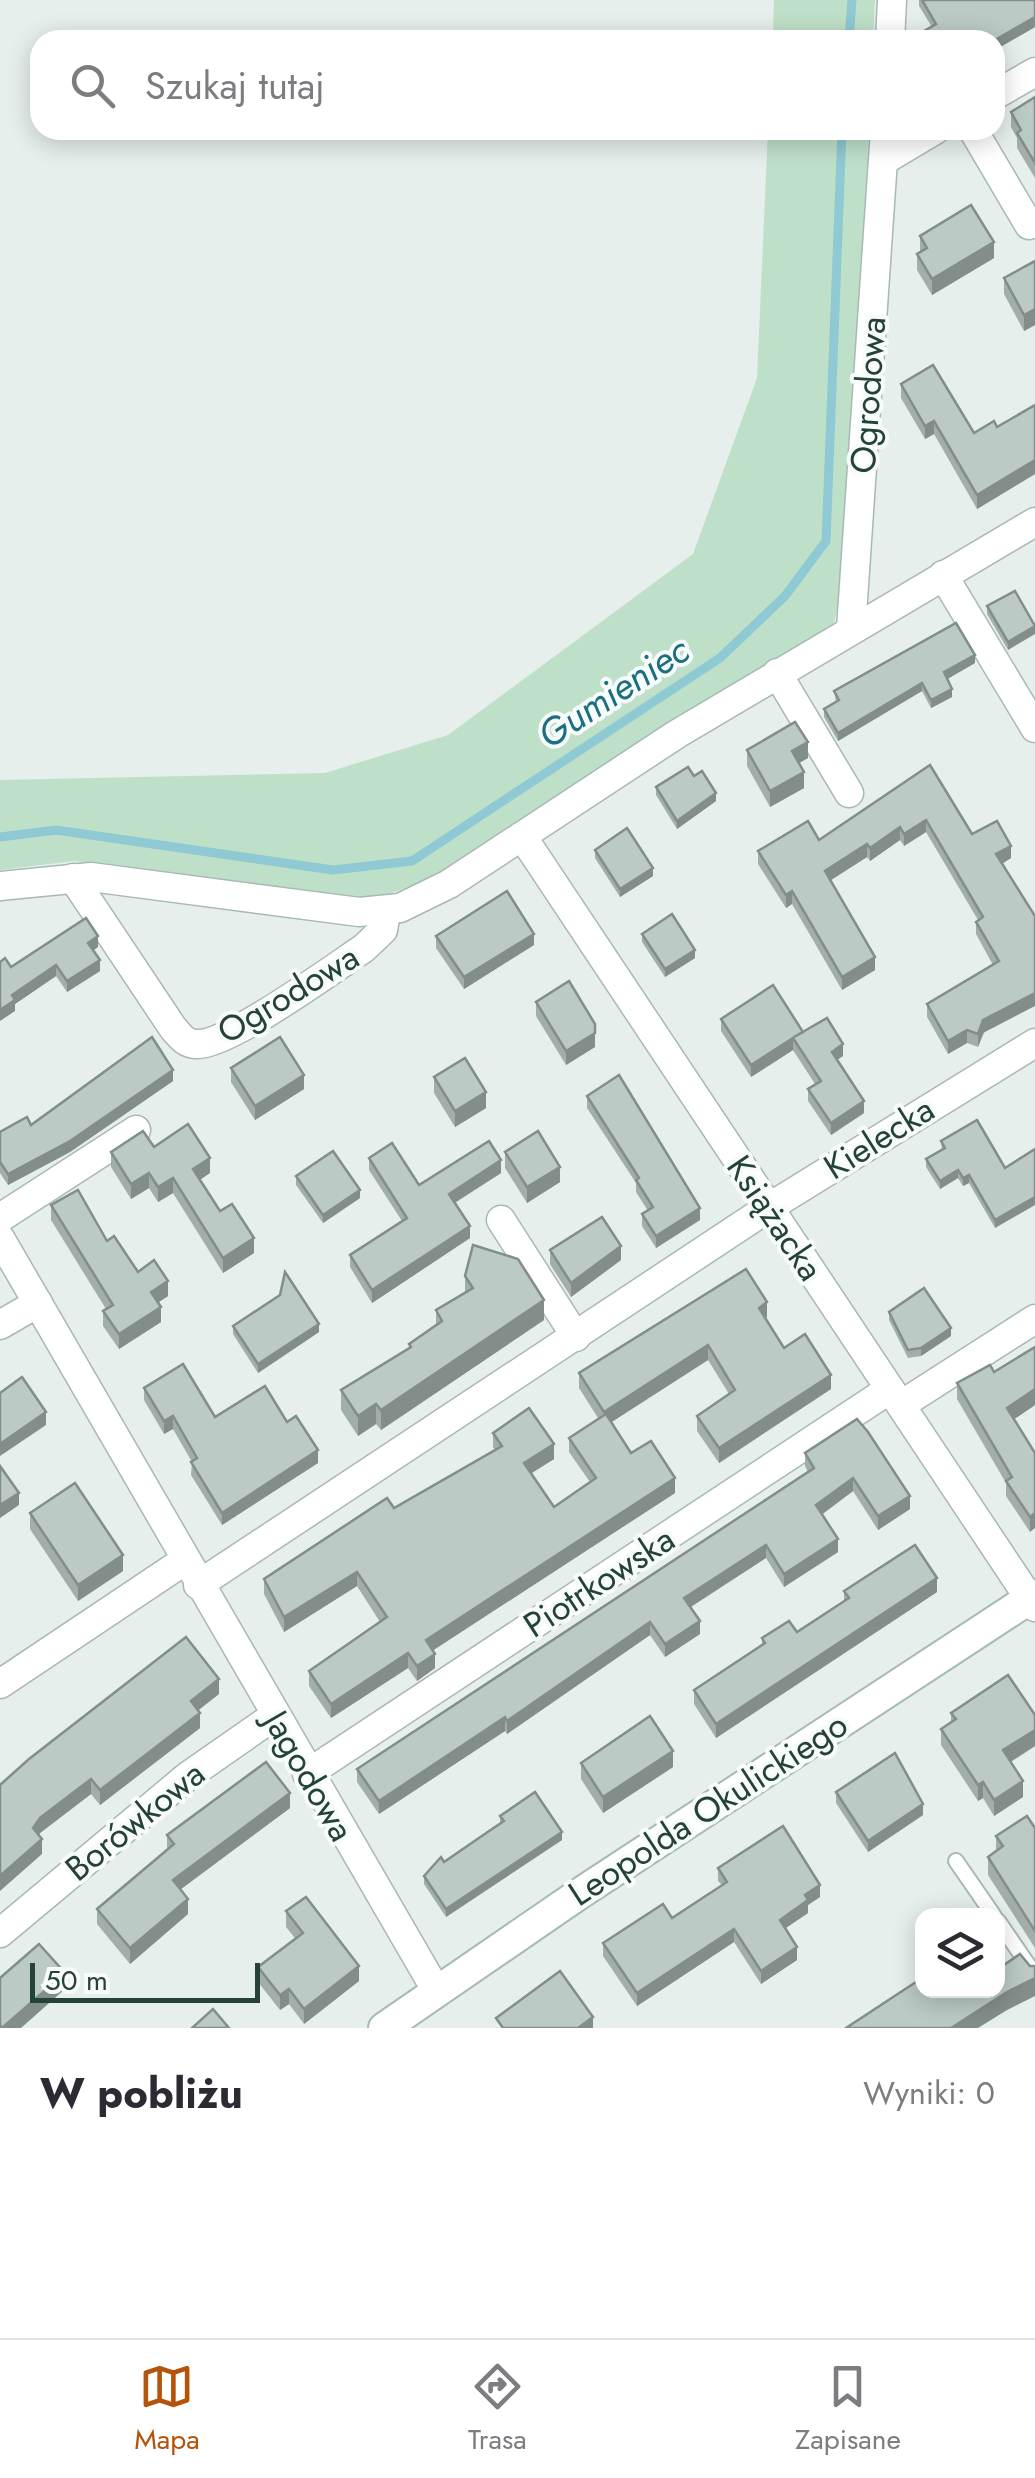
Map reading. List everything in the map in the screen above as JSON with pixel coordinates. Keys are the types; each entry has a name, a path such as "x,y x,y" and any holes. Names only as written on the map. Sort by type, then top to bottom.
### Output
{"street":[{"path":"890,30 892,0"},
{"path":"1005,90 1035,72"},
{"name":"Ogrodowa","path":"851,629 884,140"},
{"path":"883,161 919,140"},
{"path":"979,140 1029,225"},
{"name":"Ogrodowa","path":"0,886 91,877 359,912 386,911 421,900 776,673 1035,522"},
{"path":"943,575 1035,728"},
{"path":"776,673 849,793"},
{"name":"Książacka","path":"522,836 1033,1600"},
{"name":"Ogrodowa","path":"73,878 172,1028 190,1043 201,1045 227,1036 364,948 383,930 386,911"},
{"name":"Kielecka","path":"191,1573 576,1336 768,1208 1035,1043"},
{"path":"0,1218 136,1130"},
{"path":"501,1220 576,1336"},
{"name":"Jagodowa","path":"0,1238 436,1990"},
{"path":"0,1325 38,1303"},
{"name":"Piotrkowska","path":"308,1774 896,1397 1035,1318"},
{"path":"0,1684 191,1573"},
{"name":"Leopolda Okulickiego","path":"384,2028 436,1990 1033,1600"},
{"name":"Borówkowa","path":"0,1933 188,1776 274,1716"}],"lane":[{"path":"956,1860 989,1908"},
{"path":"1005,1931 1035,1974"}],"green space":[{"path":"774,0 875,0 874,30 773,30"},
{"path":"768,140 868,140 844,581 833,627 656,733 462,860 374,899 74,861 0,870 0,780 325,773 448,735 693,554 757,378"}],"building":[{"path":"922,0 1035,0 1035,17 1005,34 1005,30 926,30 936,24"},
{"path":"1035,97 1035,163 1017,133 1021,130 1011,112"},
{"path":"971,205 994,242 932,279 917,254 927,248 920,236"},
{"path":"1035,261 1035,309 1024,315 1004,278"},
{"path":"933,365 974,433 994,421 997,427 1035,405 1035,460 977,495 934,421 925,426 901,384"},
{"path":"1015,591 1035,626 1008,642 987,606"},
{"path":"956,623 975,655 944,672 952,689 931,700 922,683 838,733 824,709 839,700 834,691"},
{"path":"795,722 808,742 792,751 804,772 770,791 747,750"},
{"path":"930,765 972,834 997,821 1011,846 996,854 1035,916 1035,993 983,1020 978,1034 967,1030 948,1041 927,1004 999,961 976,922 983,917 926,820 904,834 900,827 825,871 875,957 842,977 792,891 786,895 758,851 808,821 819,840"},
{"path":"688,767 694,776 702,771 716,793 677,821 656,787"},
{"path":"627,828 653,868 620,889 595,850"},
{"path":"507,891 534,934 464,977 436,936"},
{"path":"672,914 695,950 665,969 642,934"},
{"path":"86,918 98,936 88,943 100,960 67,981 56,965 12,995 15,1000 0,1010 0,962 5,958 11,967"},
{"path":"569,981 595,1024 595,1033 566,1051 536,1002"},
{"path":"773,985 803,1032 827,1018 843,1044 832,1052 864,1101 831,1123 808,1089 821,1081 793,1038 751,1065 721,1019"},
{"path":"152,1037 173,1070 70,1141 8,1174 0,1162 0,1132 27,1117 31,1125"},
{"path":"280,1037 304,1075 255,1106 231,1068"},
{"path":"465,1058 486,1092 455,1111 434,1077"},
{"path":"619,1075 700,1208 656,1236 642,1214 653,1207 636,1180 639,1178 587,1096"},
{"path":"977,1120 1005,1168 1035,1149 1035,1197 995,1220 969,1175 963,1178 958,1170 940,1181 926,1159 945,1148 941,1141"},
{"path":"188,1124 210,1158 193,1169 220,1211 232,1204 254,1238 223,1258 173,1178 158,1187 149,1173 131,1184 111,1152 143,1131 154,1147"},
{"path":"538,1131 560,1167 527,1187 505,1152"},
{"path":"489,1141 501,1160 449,1194 470,1226 372,1290 350,1255 407,1218 369,1158 392,1143 419,1185"},
{"path":"333,1151 360,1190 323,1215 296,1176"},
{"path":"78,1190 107,1241 114,1236 138,1272 154,1260 168,1281 151,1292 161,1307 119,1334 103,1311 113,1305 51,1205"},
{"path":"602,1217 621,1246 571,1283 550,1250"},
{"path":"473,1245 518,1259 544,1300 381,1410 376,1404 358,1416 341,1390 411,1347 409,1344 442,1321 436,1310 473,1288 465,1276"},
{"path":"746,1269 767,1302 759,1308 784,1348 805,1334 831,1375 719,1448 697,1416 735,1390 708,1345 604,1412 579,1373"},
{"path":"285,1272 319,1324 258,1364 233,1326 280,1295"},
{"path":"924,1288 951,1328 921,1348 908,1350 889,1312"},
{"path":"1035,1347 1035,1389 1007,1408 1035,1453 1035,1513 1030,1517 1006,1481 1012,1477 957,1383 990,1365 994,1372"},
{"path":"183,1364 215,1417 265,1386 287,1422 296,1416 318,1450 222,1513 191,1462 197,1458 173,1416 164,1421 144,1388"},
{"path":"22,1377 46,1412 0,1444 0,1393"},
{"path":"529,1408 554,1444 524,1463 554,1507 596,1478 569,1438 606,1414 631,1453 651,1441 675,1478 426,1640 435,1654 417,1666 408,1653 331,1704 309,1671 387,1617 357,1572 284,1617 264,1579 387,1498 394,1508 502,1446 493,1433"},
{"path":"857,1419 910,1496 878,1516 853,1478 816,1505 838,1539 784,1574 766,1545 684,1598 700,1621 665,1644 650,1622 507,1721 505,1717 379,1801 357,1769 814,1468 805,1453"},
{"path":"0,1466 19,1493 0,1505"},
{"path":"75,1483 123,1555 78,1585 30,1513"},
{"path":"915,1545 937,1578 716,1724 694,1690 765,1643 762,1638 789,1621 797,1632 849,1598 844,1591"},
{"path":"186,1637 219,1679 191,1701 200,1713 100,1790 91,1779 40,1818 33,1828 42,1839 0,1876 0,1785"},
{"path":"1008,1675 1035,1715 1035,1730 1003,1750 1023,1781 994,1800 983,1782 978,1785 941,1729 956,1719 951,1713"},
{"path":"650,1716 673,1751 603,1797 581,1763"},
{"path":"895,1753 923,1804 868,1841 836,1792"},
{"path":"266,1762 290,1793 173,1880 188,1899 130,1948 97,1909 174,1844 167,1835"},
{"path":"535,1792 562,1832 446,1909 424,1876 441,1857 444,1862 504,1821 500,1816"},
{"path":"1027,1816 1035,1828 1035,1931 988,1857 1003,1846 996,1836"},
{"path":"783,1826 820,1885 805,1895 808,1900 780,1920 797,1947 761,1971 734,1929 637,1993 603,1943 663,1904 672,1918 727,1882 718,1868"},
{"path":"306,1897 359,1966 304,2009 289,1989 280,1995 258,1967 303,1933 286,1911"},
{"path":"39,1944 65,1973 2,2028 0,1978"},
{"path":"1020,1954 1030,1966 1035,1966 1035,1978 1005,1993 1005,1964"},
{"path":"560,1971 593,2017 578,2028 503,2028 496,2018"},
{"path":"915,1983 915,1998 998,1998 951,2028 846,2028"},
{"path":"213,2009 229,2028 192,2028"}],"waterway":[{"name":"Gumieniec","path":"850,30 852,0"},
{"name":"Gumieniec","path":"0,837 56,830 333,870 412,861 720,658 785,596 826,541 842,140"}]}
